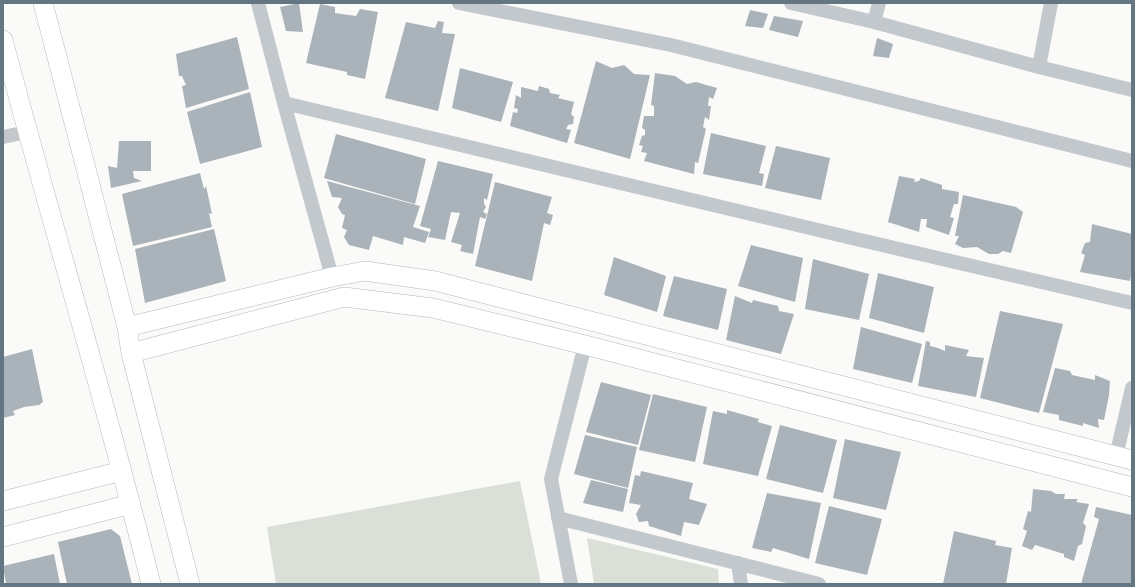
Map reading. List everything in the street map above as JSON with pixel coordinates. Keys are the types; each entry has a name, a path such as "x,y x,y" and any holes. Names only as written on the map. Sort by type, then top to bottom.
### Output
{"street":[{"path":"43,3 127,327 131,353 190,584"},
{"path":"258,3 332,277"},
{"path":"459,3 670,45 1132,161"},
{"path":"791,3 874,22 1039,67 1132,90"},
{"path":"874,22 879,3"},
{"path":"1039,67 1051,3"},
{"path":"3,40 27,132 131,504 151,584"},
{"path":"284,103 841,236 1132,302"},
{"path":"3,137 27,132"},
{"path":"127,327 332,277 365,271 435,281 1124,458 1132,388"},
{"path":"131,353 344,297 433,308 585,345 1132,487"},
{"path":"571,584 551,479 585,345"},
{"path":"3,501 122,471"},
{"path":"3,537 131,504"},
{"path":"558,518 819,584"},
{"path":"738,563 740,584"}],"shaded area":[{"path":"520,481 541,584 276,584 267,527"},
{"path":"587,538 718,569 719,584 594,584"}],"building":[{"path":"299,3 303,32 286,31 280,7"},
{"path":"320,4 335,7 335,13 356,16 360,9 378,12 365,79 347,75 347,72 306,63"},
{"path":"750,10 768,14 763,28 745,26"},
{"path":"774,16 803,21 798,37 769,30"},
{"path":"438,21 444,22 442,33 455,34 438,111 385,98 406,22 435,28"},
{"path":"237,37 249,89 186,108 182,86 186,85 182,76 179,76 176,54"},
{"path":"877,38 893,44 889,58 873,56"},
{"path":"596,61 612,68 624,65 634,74 650,75 630,159 574,143"},
{"path":"460,68 513,82 501,122 452,108"},
{"path":"655,73 675,76 687,84 696,82 717,88 713,99 709,97 708,106 711,106 709,120 705,117 703,127 706,129 698,163 695,162 694,174 644,161 647,153 641,152 643,146 639,145 642,136 645,135 645,130 642,128 644,116 654,116 654,106 651,105"},
{"path":"539,86 549,89 550,93 560,95 558,98 574,102 571,114 574,117 573,124 568,125 566,129 571,130 567,143 510,126 513,112 517,113 518,109 514,108 516,95 521,98 521,87 538,91"},
{"path":"250,92 262,147 200,164 187,112"},
{"path":"711,133 766,146 759,173 764,174 762,186 703,174"},
{"path":"336,134 426,159 415,204 324,178"},
{"path":"119,141 151,141 151,171 133,171 134,178 142,181 111,188 108,166 117,168"},
{"path":"776,146 830,158 821,200 765,188"},
{"path":"438,161 493,174 487,200 484,198 484,204 486,207 483,212 487,214 485,219 480,217 473,254 460,251 462,245 451,242 460,213 451,212 445,240 428,237 431,229 420,226"},
{"path":"200,173 204,189 206,186 212,214 209,213 212,227 133,246 122,194"},
{"path":"899,176 915,179 914,182 919,181 921,178 942,185 942,189 959,192 958,204 954,204 950,217 954,218 949,235 926,227 927,219 921,219 919,232 888,222"},
{"path":"327,181 420,206 413,227 429,232 425,243 404,237 403,245 373,236 369,250 349,245 344,237 347,230 342,228 345,215 342,214 338,207 342,198 332,197"},
{"path":"495,182 552,197 547,213 553,215 550,225 544,223 532,281 475,266"},
{"path":"963,195 1016,207 1023,212 1011,253 1003,251 998,254 989,254 977,247 963,248 955,244 959,236 955,236"},
{"path":"1092,224 1132,234 1132,270 1130,281 1080,272 1085,255 1081,253 1085,243 1090,242"},
{"path":"214,229 226,281 145,303 135,249"},
{"path":"751,245 803,258 795,302 738,286"},
{"path":"614,257 666,276 657,312 604,295"},
{"path":"813,259 869,274 859,320 805,309"},
{"path":"878,273 934,287 924,333 869,318"},
{"path":"674,276 727,289 718,330 663,316"},
{"path":"735,296 752,303 753,300 778,306 779,311 794,314 781,354 726,340"},
{"path":"1000,311 1063,324 1039,413 980,398"},
{"path":"861,327 922,344 912,383 853,369"},
{"path":"926,341 930,342 930,346 945,351 945,345 969,350 966,356 984,358 976,397 918,386"},
{"path":"32,349 43,402 39,405 24,407 13,411 15,415 3,418 3,357"},
{"path":"1055,368 1070,371 1072,375 1095,380 1095,375 1110,381 1104,420 1098,419 1099,428 1083,423 1083,426 1059,420 1059,415 1043,412"},
{"path":"601,382 651,395 638,445 586,432"},
{"path":"653,394 707,407 695,462 639,450"},
{"path":"727,410 759,419 758,422 772,426 758,476 703,464 713,411 727,414"},
{"path":"780,425 837,440 823,493 766,479"},
{"path":"585,435 637,447 628,488 574,474"},
{"path":"845,439 901,452 886,510 833,498"},
{"path":"641,471 693,483 689,499 707,504 699,525 684,522 681,536 649,526 648,521 639,522 636,514 641,505 629,503 635,475 640,476"},
{"path":"591,480 628,489 623,512 583,503"},
{"path":"1033,489 1051,491 1056,494 1065,494 1064,499 1078,499 1076,502 1089,504 1083,523 1086,526 1082,544 1078,546 1074,561 1064,557 1064,554 1035,545 1032,550 1022,546 1027,531 1023,529 1028,511 1031,512"},
{"path":"767,493 821,503 809,559 773,548 771,552 752,548"},
{"path":"829,506 882,519 867,575 815,563"},
{"path":"1096,507 1132,515 1132,584 1081,584 1099,519 1094,517"},
{"path":"111,529 120,536 132,584 67,584 58,542"},
{"path":"954,531 996,541 995,545 1012,548 1006,584 943,584"},
{"path":"54,554 60,584 6,584 3,566"}]}
